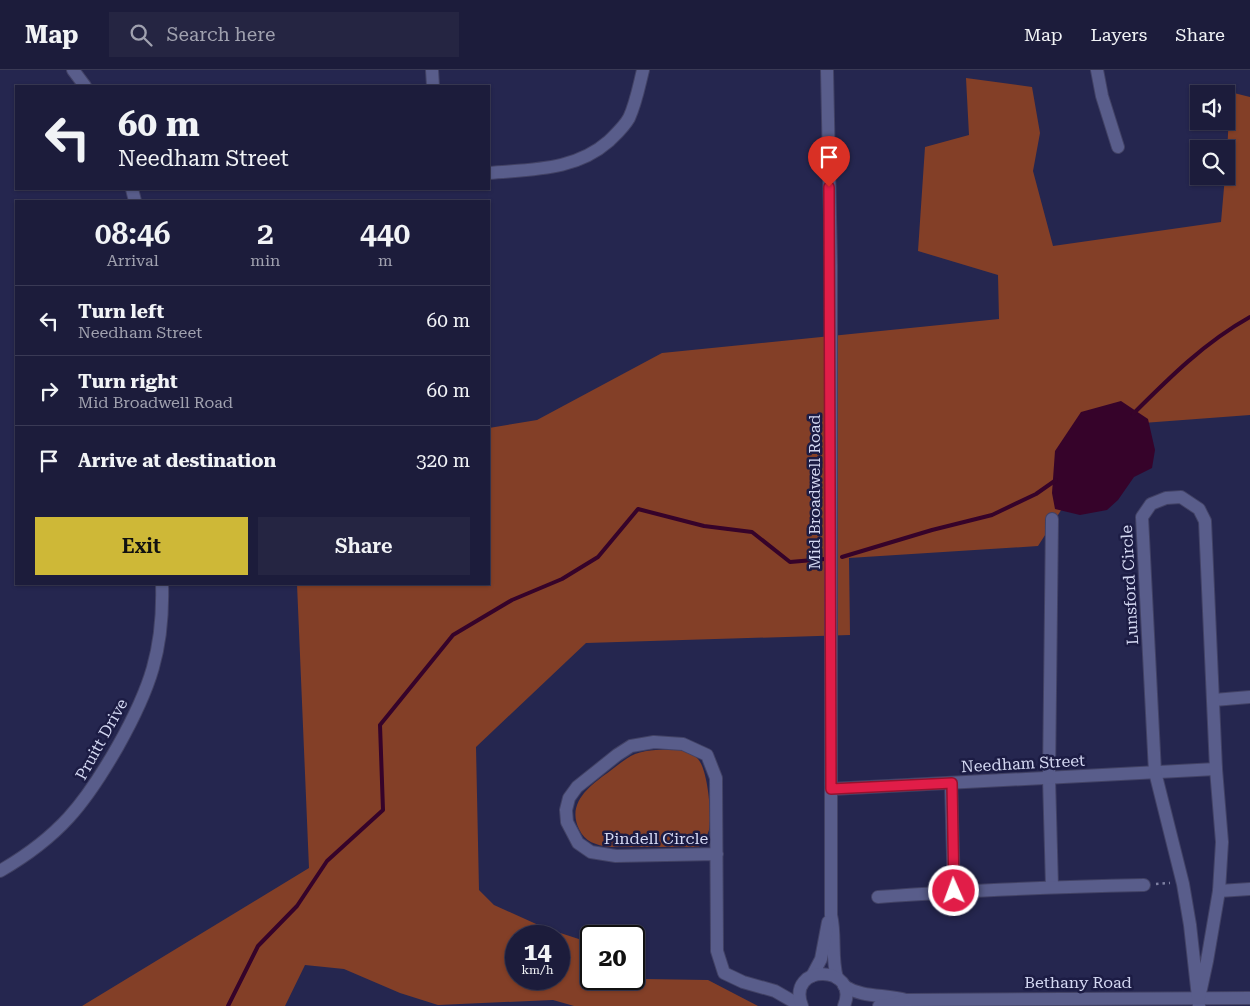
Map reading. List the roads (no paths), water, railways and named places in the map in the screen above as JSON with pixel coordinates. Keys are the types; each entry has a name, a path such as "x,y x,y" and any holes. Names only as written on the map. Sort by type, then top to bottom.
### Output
{"street":[{"path":"73,70 84,85"},
{"path":"432,70 432,85"},
{"path":"490,173 565,165 587,158 618,132 628,119 634,106 643,70"},
{"name":"Mid Broadwell Road","path":"827,70 831,265 831,915 834,930 834,969 846,994 844,1006"},
{"path":"1097,70 1102,96 1118,147"},
{"name":"Lunsford Circle","path":"1181,497 1199,509 1205,520 1216,769 1222,842 1219,891 1199,1002 1182,882 1155,772 1142,517 1151,504 1166,498 1181,497"},
{"path":"1052,519 1049,778 1052,887"},
{"name":"Pruitt Drive","path":"0,871 22,858 50,837 75,813 102,773 136,713 149,682 158,649 163,611 162,585"},
{"path":"1214,700 1250,697"},
{"name":"Pindell Circle","path":"717,854 616,856 591,852 578,843 567,822 566,810 569,798 577,787 631,746 654,742 683,744 707,755 716,778 717,854 718,951 724,973 743,982 775,991 802,1006"},
{"name":"Needham Street","path":"831,789 1216,769"},
{"path":"952,783 954,891"},
{"path":"878,897 954,891 1144,885"},
{"path":"1219,891 1250,890"},
{"name":"Mid Broadwell Road","path":"807,980 821,959 827,924 831,915"},
{"name":"Pindell Circle","path":"775,991 826,973 841,982"},
{"path":"802,1006 800,995 807,980"},
{"name":"Bethany Road","path":"841,982 852,991 906,1000 1199,1002 1250,998"},
{"name":"Bethany Road","path":"879,1006 895,1004 906,1000"}],"waterway":[{"path":"1133,414 1203,349 1250,317"},
{"path":"842,557 932,530 992,515 1036,494 1056,480"},
{"path":"228,1006 258,946 297,906 327,861 383,810 380,725 453,635 512,600 562,579 598,557 638,509 704,526 752,532 790,562 825,559"}]}
